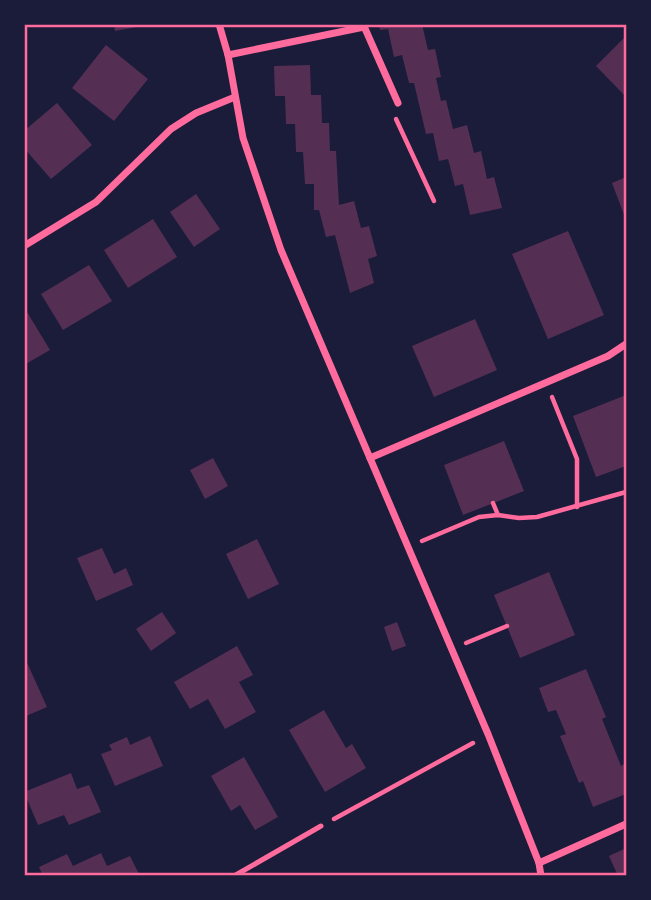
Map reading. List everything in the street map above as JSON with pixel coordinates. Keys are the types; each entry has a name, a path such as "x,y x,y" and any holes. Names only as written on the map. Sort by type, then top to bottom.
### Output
{"street":[{"path":"219,24 228,55 243,138 281,250 488,734 539,863 541,876"},
{"path":"228,55 363,26 398,103"},
{"path":"24,246 96,202 171,129 196,113 235,97"},
{"path":"370,458 608,356 626,344"},
{"path":"539,863 626,824"}],"lane":[{"path":"234,876 321,826"}],"path":[{"path":"398,103 396,120 434,201"},
{"path":"552,397 577,459 577,506"},
{"path":"422,541 479,517 537,517 626,492"},
{"path":"494,503 498,515"},
{"path":"465,643 507,626"},
{"path":"321,826 458,751"}],"building":[{"path":"114,24 142,24 142,26 115,31"},
{"path":"379,24 422,24 428,50 435,49 441,77 436,78 441,101 446,100 453,129 467,125 474,153 481,151 487,179 494,177 502,208 470,215 463,184 455,186 448,159 439,161 433,133 426,134 414,83 409,83 402,55 394,57 388,29 380,30"},
{"path":"626,36 626,97 596,66"},
{"path":"106,45 148,79 114,121 72,88"},
{"path":"310,65 311,95 321,95 322,123 329,123 330,151 336,151 339,205 354,201 361,228 369,226 377,256 368,259 374,283 350,293 335,235 326,237 319,210 314,210 314,184 305,184 303,152 296,152 295,124 286,124 285,96 275,96 274,66"},
{"path":"57,103 92,145 51,179 24,148 24,131"},
{"path":"626,177 626,220 612,183"},
{"path":"196,194 220,229 194,247 170,212"},
{"path":"153,219 177,257 128,288 104,250"},
{"path":"568,231 604,315 548,339 512,254"},
{"path":"89,265 112,301 63,330 41,294"},
{"path":"24,307 50,350 24,365"},
{"path":"475,319 497,370 434,397 412,346"},
{"path":"626,395 626,466 596,477 573,416"},
{"path":"504,441 524,491 463,515 444,465"},
{"path":"213,458 228,486 205,499 190,470"},
{"path":"257,539 279,584 248,599 226,554"},
{"path":"102,548 114,574 126,568 133,585 96,601 77,558"},
{"path":"549,572 575,635 520,658 494,595"},
{"path":"162,612 176,633 151,651 136,629"},
{"path":"397,622 406,646 392,651 384,627"},
{"path":"237,646 253,675 239,682 256,712 225,729 208,699 190,709 174,682"},
{"path":"24,656 47,707 24,717"},
{"path":"586,669 606,717 602,719 621,766 626,763 626,794 593,807 583,781 579,783 560,736 566,734 556,710 548,712 539,688"},
{"path":"324,710 346,748 352,744 366,768 325,792 289,730"},
{"path":"150,736 163,766 115,786 101,754 112,750 109,745 127,737 130,745"},
{"path":"244,757 278,817 255,830 240,805 231,811 211,776"},
{"path":"71,773 77,789 89,785 101,812 69,825 64,815 38,825 24,792"},
{"path":"626,848 626,876 618,876 609,856"},
{"path":"101,853 107,866 130,856 140,876 43,876 39,867 67,854 73,866"}]}
